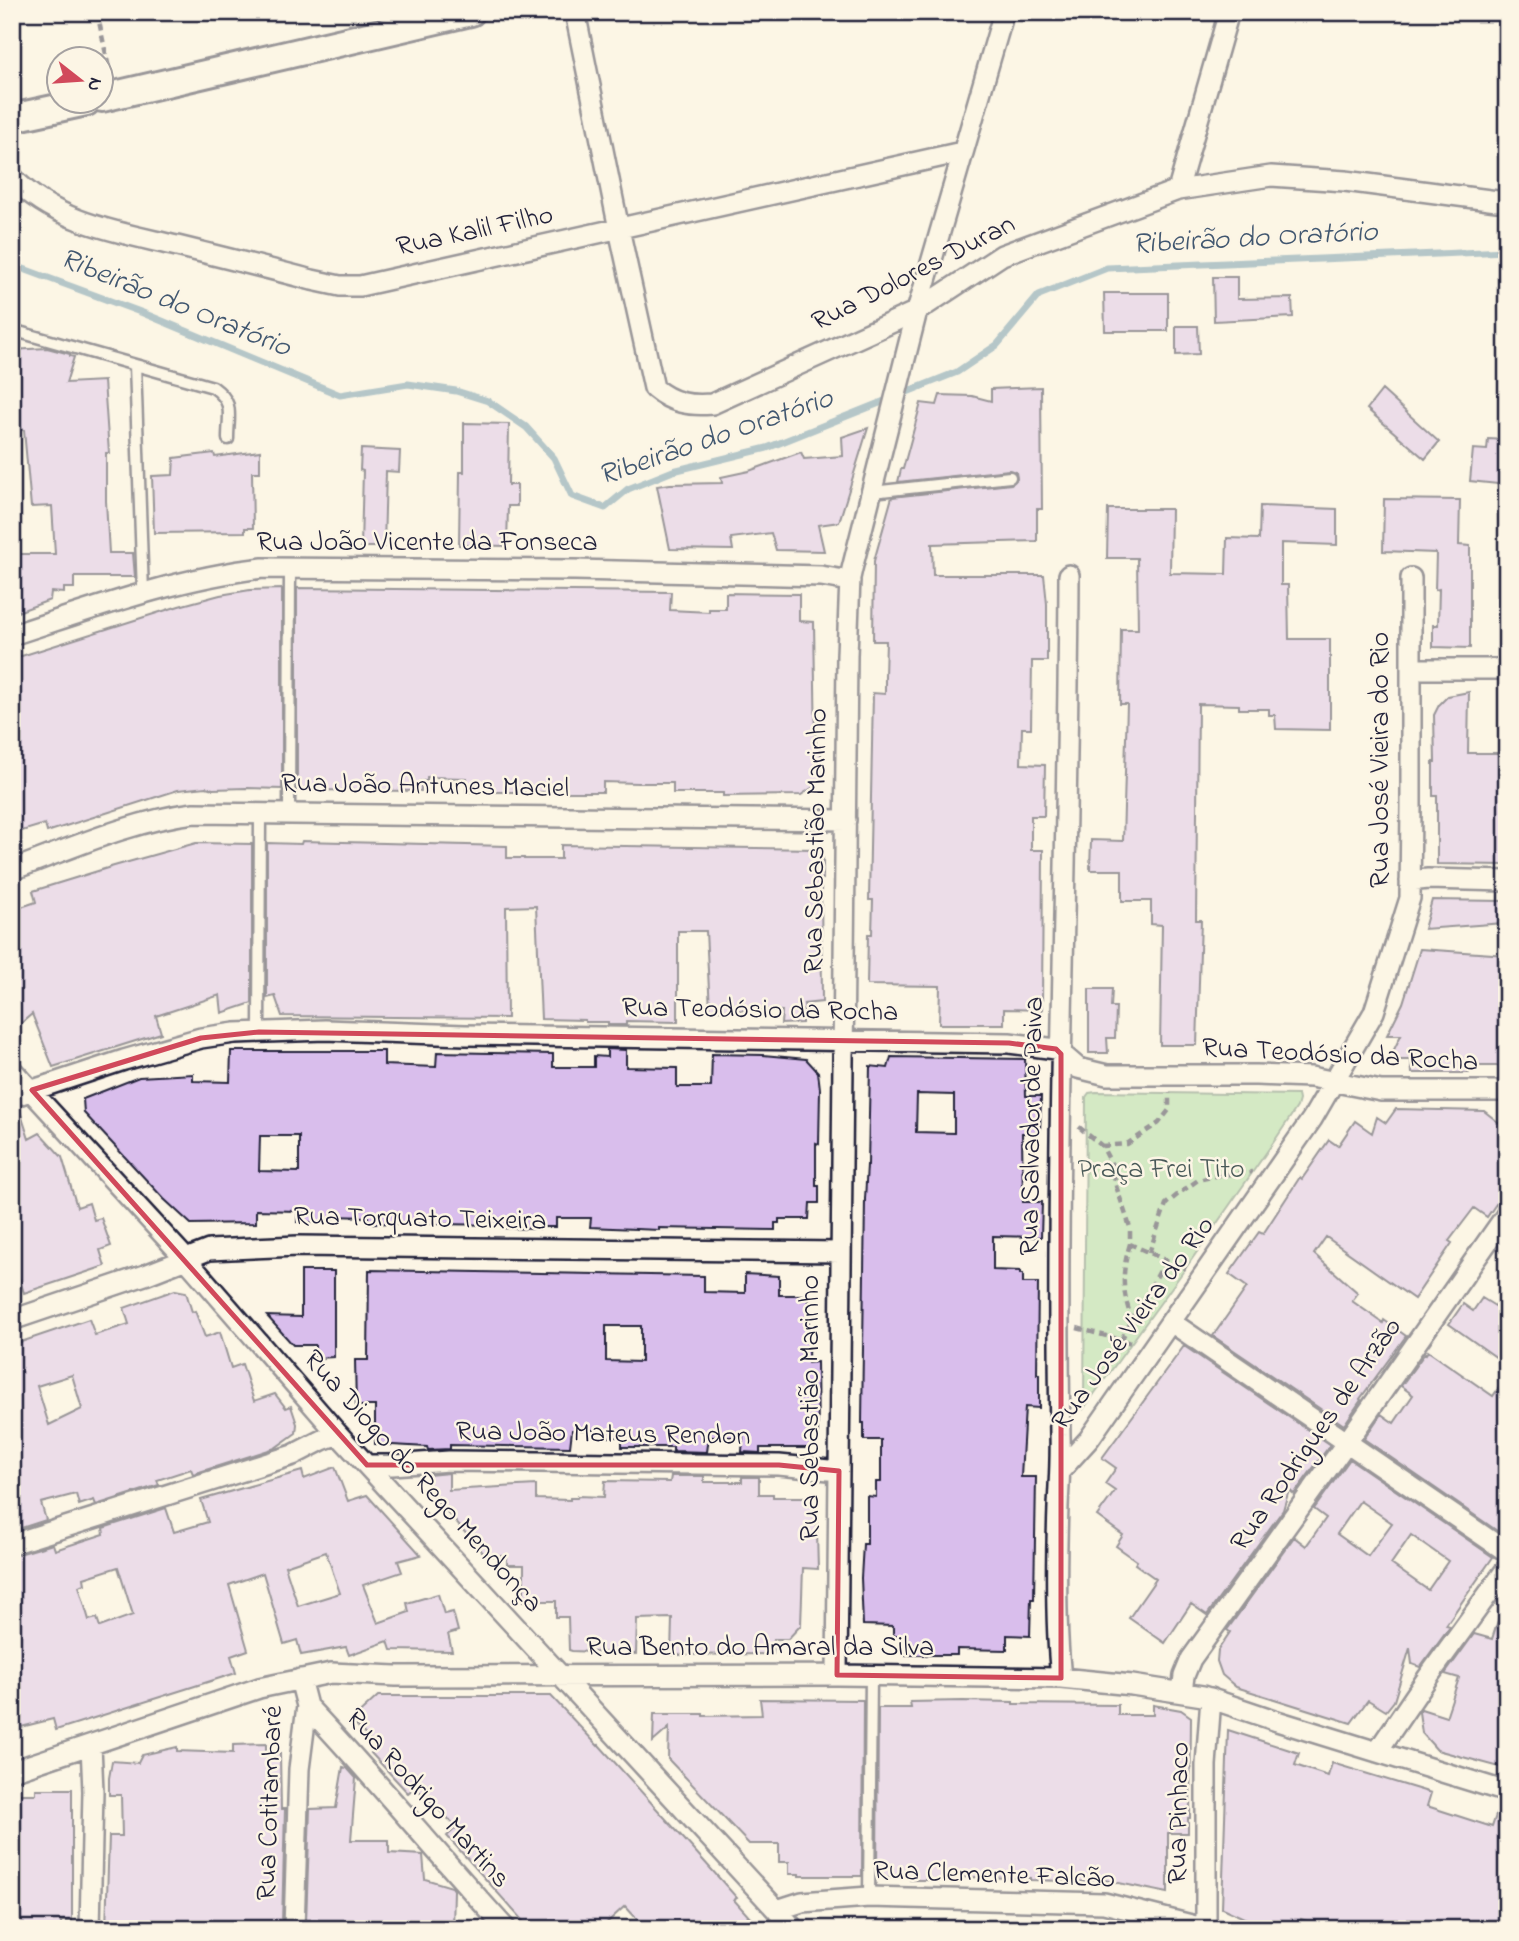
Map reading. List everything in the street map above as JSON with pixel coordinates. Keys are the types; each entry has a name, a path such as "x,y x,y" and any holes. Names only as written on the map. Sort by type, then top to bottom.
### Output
{"main road":[{"path":"116,95 471,12"},
{"path":"12,118 46,111"}],"street":[{"path":"575,12 619,229"},
{"name":"Rua Sebastião Marinho","path":"837,1675 846,655 850,581 908,344 1004,12"},
{"path":"1178,190 1229,12"},
{"name":"Rua Kalil Filho","path":"12,177 23,189 55,211 91,225 340,286 360,286 962,152"},
{"name":"Rua Dolores Duran","path":"619,229 654,388 671,400 695,406 712,404 917,311 1002,255 1178,190 1271,176 1345,181 1497,201"},
{"name":"Rua João Vicente da Fonseca","path":"12,635 164,586 263,568 589,570 821,576 850,581"},
{"name":"Rua Salvador de Paiva","path":"1061,1678 1057,1641 1058,1504 1061,1469 1058,1321 1069,575"},
{"name":"Rua José Vieira do Rio","path":"1061,1469 1089,1439 1277,1171 1312,1119 1374,1012 1410,898 1411,578"},
{"path":"1411,668 1507,669"},
{"name":"Rua João Antunes Maciel","path":"12,870 141,824 194,813 846,820"},
{"path":"1410,881 1507,881"},
{"name":"Rua Teodósio da Rocha","path":"12,1097 201,1038 259,1032 326,1030 465,1035 1009,1043 1056,1049 1078,1068 1107,1075 1298,1076 1381,1091 1507,1091"},
{"name":"Rua Diogo do Rego Mendonça","path":"12,1070 186,1259 338,1434 794,1929"},
{"name":"Rua Rodrigues de Arzão","path":"1182,1692 1184,1676 1191,1659 1507,1214"},
{"name":"Rua Torquato Teixeira","path":"12,1320 145,1275 209,1250 298,1246 840,1252"},
{"path":"1171,1322 1507,1552"},
{"path":"12,1544 293,1455 338,1434"},
{"name":"Rua João Mateus Rendon","path":"368,1465 449,1461 779,1465 839,1471"},
{"path":"1377,1752 1507,1568"},
{"name":"Rua Bento do Amaral da Silva","path":"12,1771 260,1688 331,1673 396,1676 871,1675 1061,1678 1182,1692 1211,1698 1507,1792"},
{"name":"Rua Cotitambaré","path":"294,1929 299,1769 307,1706 300,1679"},
{"name":"Rua Pinhaco","path":"1207,1928 1206,1765 1211,1698"},
{"name":"Rua Rodrigo Martins","path":"307,1706 506,1929"},
{"path":"90,1929 92,1745"},
{"name":"Rua Clemente Falcão","path":"777,1910 802,1902 869,1898 1104,1903 1147,1922 1207,1928"}],"lane":[{"path":"12,330 213,387 229,402 228,439"},
{"path":"135,365 143,593"},
{"path":"872,492 1010,478"},
{"path":"289,814 290,568"},
{"path":"259,1032 260,814"},
{"path":"869,1898 871,1675"}],"path":[{"path":"97,12 101,46"},
{"path":"1102,1146 1127,1144 1160,1123 1169,1110 1171,1097 1165,1076"},
{"path":"1061,1120 1074,1123 1087,1132 1102,1146 1112,1165 1130,1227 1123,1286 1132,1320"},
{"path":"1149,1253 1166,1204 1198,1180 1220,1175 1277,1171"},
{"path":"1130,1244 1203,1277"},
{"path":"1121,1340 1166,1260"},
{"path":"1058,1321 1121,1340 1154,1346"}],"highlighted area":[{"path":"259,1032 1009,1043 1056,1049 1061,1054 1061,1678 837,1675 839,1471 779,1465 367,1465 32,1090 201,1038"}],"green space":[{"name":"Praça Frei Tito","path":"1089,1093 1298,1095 1299,1100 1275,1140 1185,1269 1084,1408 1086,1097"}],"building":[{"path":"1213,277 1237,277 1237,299 1292,298 1293,317 1214,321"},
{"path":"1104,293 1168,293 1168,331 1105,331"},
{"path":"1176,326 1198,326 1199,354 1176,355"},
{"path":"47,348 74,357 66,383 104,381 109,453 106,453 106,501 109,553 133,553 135,577 74,577 74,588 64,588 64,593 51,592 50,600 12,614 12,554 55,554 52,506 31,507 24,430 12,428 12,350"},
{"path":"1041,387 1042,509 1037,509 1037,541 932,544 933,575 1044,575 1047,661 1032,661 1031,728 1022,728 1021,764 1045,765 1044,816 1031,816 1031,850 1043,850 1042,1010 1004,1009 1004,1024 939,1024 940,986 867,985 868,934 872,934 873,900 869,900 873,693 885,694 886,641 873,641 874,561 892,497 1011,484 1017,479 1016,472 1009,470 898,482 921,403 937,405 940,395 972,396 991,401 991,389"},
{"path":"1382,390 1439,442 1425,459 1367,409"},
{"path":"464,423 509,424 508,485 517,485 517,506 508,506 507,546 459,545"},
{"path":"868,428 839,522 818,525 824,551 776,550 771,533 731,538 733,550 670,549 657,486 722,483 721,477 749,471 801,452 804,459 843,456 842,437"},
{"path":"1488,439 1507,440 1507,485 1470,481 1473,449 1487,450"},
{"path":"361,449 400,451 399,472 386,471 384,547 361,547"},
{"path":"260,451 260,472 252,472 253,528 245,528 245,532 154,533 152,476 173,475 174,458 214,453 215,457"},
{"path":"1384,499 1460,500 1459,545 1470,546 1470,648 1433,647 1433,625 1438,625 1436,553 1383,551"},
{"path":"1260,506 1337,509 1337,545 1281,543 1281,585 1288,585 1289,639 1330,639 1330,730 1276,729 1275,715 1269,715 1269,709 1239,709 1239,705 1198,704 1196,920 1201,920 1197,1045 1160,1045 1162,925 1151,924 1151,901 1122,901 1122,870 1090,870 1091,840 1123,841 1127,704 1120,704 1121,629 1138,629 1137,558 1107,558 1108,509 1171,509 1170,573 1226,574 1227,538 1259,539"},
{"path":"297,588 671,592 670,610 709,612 709,609 726,609 726,593 799,594 799,621 814,622 816,747 821,748 821,777 815,786 801,795 723,796 723,793 673,793 673,783 603,782 603,792 466,792 466,778 427,777 427,781 421,781 421,791 297,790"},
{"path":"282,589 282,789 206,787 178,790 47,832 45,824 12,834 12,659 220,595"},
{"path":"1469,692 1468,753 1507,753 1505,865 1437,864 1437,796 1433,796 1434,715 1448,696"},
{"path":"302,841 507,846 507,858 524,859 561,859 561,845 815,849 823,858 822,1002 804,1004 802,1023 781,1024 782,1011 710,1010 706,931 678,931 678,1022 626,1021 626,1025 608,1025 608,1022 541,1019 536,906 506,907 507,1018 282,1016 275,996 267,998 267,843 301,844"},
{"path":"196,843 252,844 252,1003 222,1013 220,995 156,1016 161,1033 53,1067 32,1014 12,1031 12,910 36,902 33,891"},
{"path":"1432,900 1504,901 1504,923 1424,929"},
{"path":"1420,949 1507,955 1507,1066 1469,1066 1469,1073 1412,1073 1411,1060 1389,1060 1401,1035 1387,1035 1403,1003"},
{"path":"1089,989 1112,989 1111,1007 1116,1007 1115,1038 1107,1038 1108,1053 1089,1053"},
{"path":"607,1049 626,1050 626,1067 677,1068 677,1087 711,1087 712,1054 806,1059 818,1072 820,1089 819,1144 816,1143 816,1186 819,1186 819,1203 810,1203 809,1219 779,1219 779,1223 775,1223 775,1230 659,1230 590,1227 591,1218 556,1218 556,1227 539,1229 502,1228 503,1225 368,1223 368,1217 333,1216 333,1223 297,1222 298,1211 256,1210 256,1223 191,1224 84,1113 83,1099 139,1077 193,1074 193,1081 230,1082 231,1051 384,1051 384,1065 436,1067 437,1052 553,1054 553,1067 594,1067 594,1056 607,1057","holes":["260,1136 299,1136 299,1172 259,1171"]},
{"path":"891,1057 1025,1059 1026,1096 1041,1096 1040,1133 1022,1133 1023,1202 1042,1202 1041,1237 993,1236 993,1270 1020,1271 1020,1274 1023,1274 1023,1283 1038,1283 1039,1408 1025,1407 1021,1477 1036,1477 1034,1599 1031,1599 1030,1636 1007,1635 1007,1650 957,1649 957,1655 906,1655 907,1636 893,1636 893,1626 863,1625 861,1578 863,1544 867,1544 867,1496 876,1497 876,1482 881,1482 881,1440 864,1440 862,1423 870,1066 888,1068","holes":["917,1094 954,1095 954,1133 916,1132"]},
{"path":"19,1108 29,1139 40,1133 62,1157 77,1207 89,1203 94,1220 101,1218 111,1246 100,1250 105,1266 24,1293 12,1255 12,1109"},
{"path":"1396,1109 1484,1111 1507,1129 1507,1188 1487,1217 1474,1208 1449,1241 1452,1243 1414,1299 1326,1237 1314,1254 1358,1293 1352,1301 1406,1336 1344,1425 1213,1336 1247,1287 1229,1274 1259,1232 1263,1234 1300,1177 1302,1179 1329,1140 1338,1146 1355,1121 1372,1133 1377,1117 1386,1123"},
{"path":"369,1270 704,1276 704,1292 745,1293 745,1274 779,1276 779,1295 809,1295 808,1363 817,1362 818,1438 811,1448 760,1448 760,1453 742,1452 743,1437 709,1437 707,1452 673,1451 673,1447 622,1447 622,1437 606,1437 606,1430 572,1430 570,1447 450,1445 450,1449 428,1450 427,1447 375,1444 375,1406 356,1406 355,1360 368,1360","holes":["606,1326 641,1326 641,1362 606,1361"]},
{"path":"301,1271 334,1271 334,1357 315,1358 315,1345 293,1345 267,1316 301,1317"},
{"path":"1507,1287 1507,1365 1449,1324 1463,1304 1473,1311 1482,1298 1495,1306"},
{"path":"175,1290 186,1292 192,1312 195,1311 205,1337 220,1332 231,1368 242,1364 254,1401 275,1394 286,1408 291,1406 297,1424 296,1433 275,1448 193,1474 191,1469 157,1480 159,1485 96,1505 94,1500 79,1505 76,1494 41,1503 46,1520 12,1531 12,1345 89,1319 95,1335 129,1324 124,1308","holes":["72,1375 82,1409 49,1425 37,1386"]},
{"path":"1184,1346 1330,1445 1294,1494 1289,1490 1283,1510 1207,1615 1191,1604 1165,1643 1129,1618 1156,1579 1116,1546 1123,1535 1097,1516 1115,1491 1105,1484 1116,1468 1102,1458"},
{"path":"1428,1351 1493,1396 1507,1376 1506,1537 1364,1439 1381,1414 1394,1423 1413,1395 1401,1386"},
{"path":"1350,1459 1493,1557 1446,1625 1450,1626 1420,1667 1412,1664 1410,1648 1394,1701 1386,1711 1368,1700 1351,1723 1236,1687 1222,1675 1217,1661 1218,1650 1230,1632 1227,1630 1294,1537 1306,1546 1326,1518 1314,1509","holes":["1360,1501 1392,1523 1368,1556 1337,1534","1411,1535 1448,1561 1428,1590 1391,1564"]},
{"path":"335,1467 348,1501 367,1495 421,1555 398,1561 402,1572 363,1585 378,1623 409,1612 407,1603 438,1594 444,1614 453,1612 458,1631 448,1634 452,1651 391,1650 388,1641 349,1655 346,1647 301,1655 297,1640 284,1644 263,1573 229,1585 248,1650 231,1656 236,1673 56,1730 53,1719 21,1727 19,1722 12,1724 12,1556 53,1544 55,1550 104,1534 103,1528 166,1508 174,1532 208,1522 201,1500 302,1471 304,1479","holes":["326,1552 340,1593 298,1606 285,1566","118,1567 133,1615 100,1627 97,1618 89,1620 79,1586 85,1584 84,1578"]},
{"path":"449,1473 449,1490 536,1485 536,1499 604,1497 605,1481 670,1482 671,1476 704,1476 704,1482 742,1482 742,1477 759,1477 759,1494 773,1494 773,1497 816,1497 818,1569 803,1568 801,1625 788,1639 774,1639 773,1654 671,1655 672,1618 637,1619 636,1654 569,1650 568,1617 556,1617 556,1601 524,1601 524,1565 507,1565 507,1556 486,1556 428,1491 428,1475"},
{"path":"1503,1605 1507,1606 1507,1769 1437,1750 1422,1733 1419,1712 1421,1709 1446,1717 1459,1678 1445,1674 1474,1634 1492,1639"},
{"path":"378,1696 551,1696 703,1860 760,1929 646,1929 625,1906 600,1929 530,1929 447,1836 457,1827 415,1787 408,1793 371,1753 377,1748 352,1720"},
{"path":"760,1699 863,1700 862,1876 789,1874 789,1862 779,1862 779,1844 749,1844 668,1759 669,1728 653,1742 654,1714 762,1715"},
{"path":"910,1702 1118,1705 1118,1715 1153,1715 1153,1705 1181,1710 1191,1717 1190,1818 1188,1833 1168,1833 1168,1893 1099,1879 1099,1882 1030,1878 962,1877 962,1880 910,1880 909,1877 877,1877 878,1708 911,1708"},
{"path":"1228,1730 1299,1753 1295,1765 1328,1776 1332,1763 1431,1793 1427,1806 1492,1827 1500,1803 1507,1804 1507,1929 1331,1929 1301,1919 1298,1929 1277,1929 1222,1908"},
{"path":"266,1744 266,1754 280,1754 281,1809 285,1809 280,1929 106,1929 109,1836 122,1836 121,1795 109,1795 112,1761 138,1763 142,1755 177,1747 177,1751 233,1753 233,1745"},
{"path":"343,1767 356,1778 351,1840 389,1840 389,1853 423,1855 425,1879 454,1890 453,1929 356,1929 356,1922 306,1923 310,1809 336,1808"},
{"path":"36,1789 72,1789 72,1921 61,1921 61,1929 12,1929 12,1805 15,1805 15,1794 36,1794"}],"waterway":[{"name":"Ribeirão do Oratório","path":"12,263 143,313 340,395 408,384 456,391 488,401 526,427 554,458 572,496 605,508 628,489 673,471 767,448 957,372 997,345 1039,295 1107,268 1507,251"}]}
